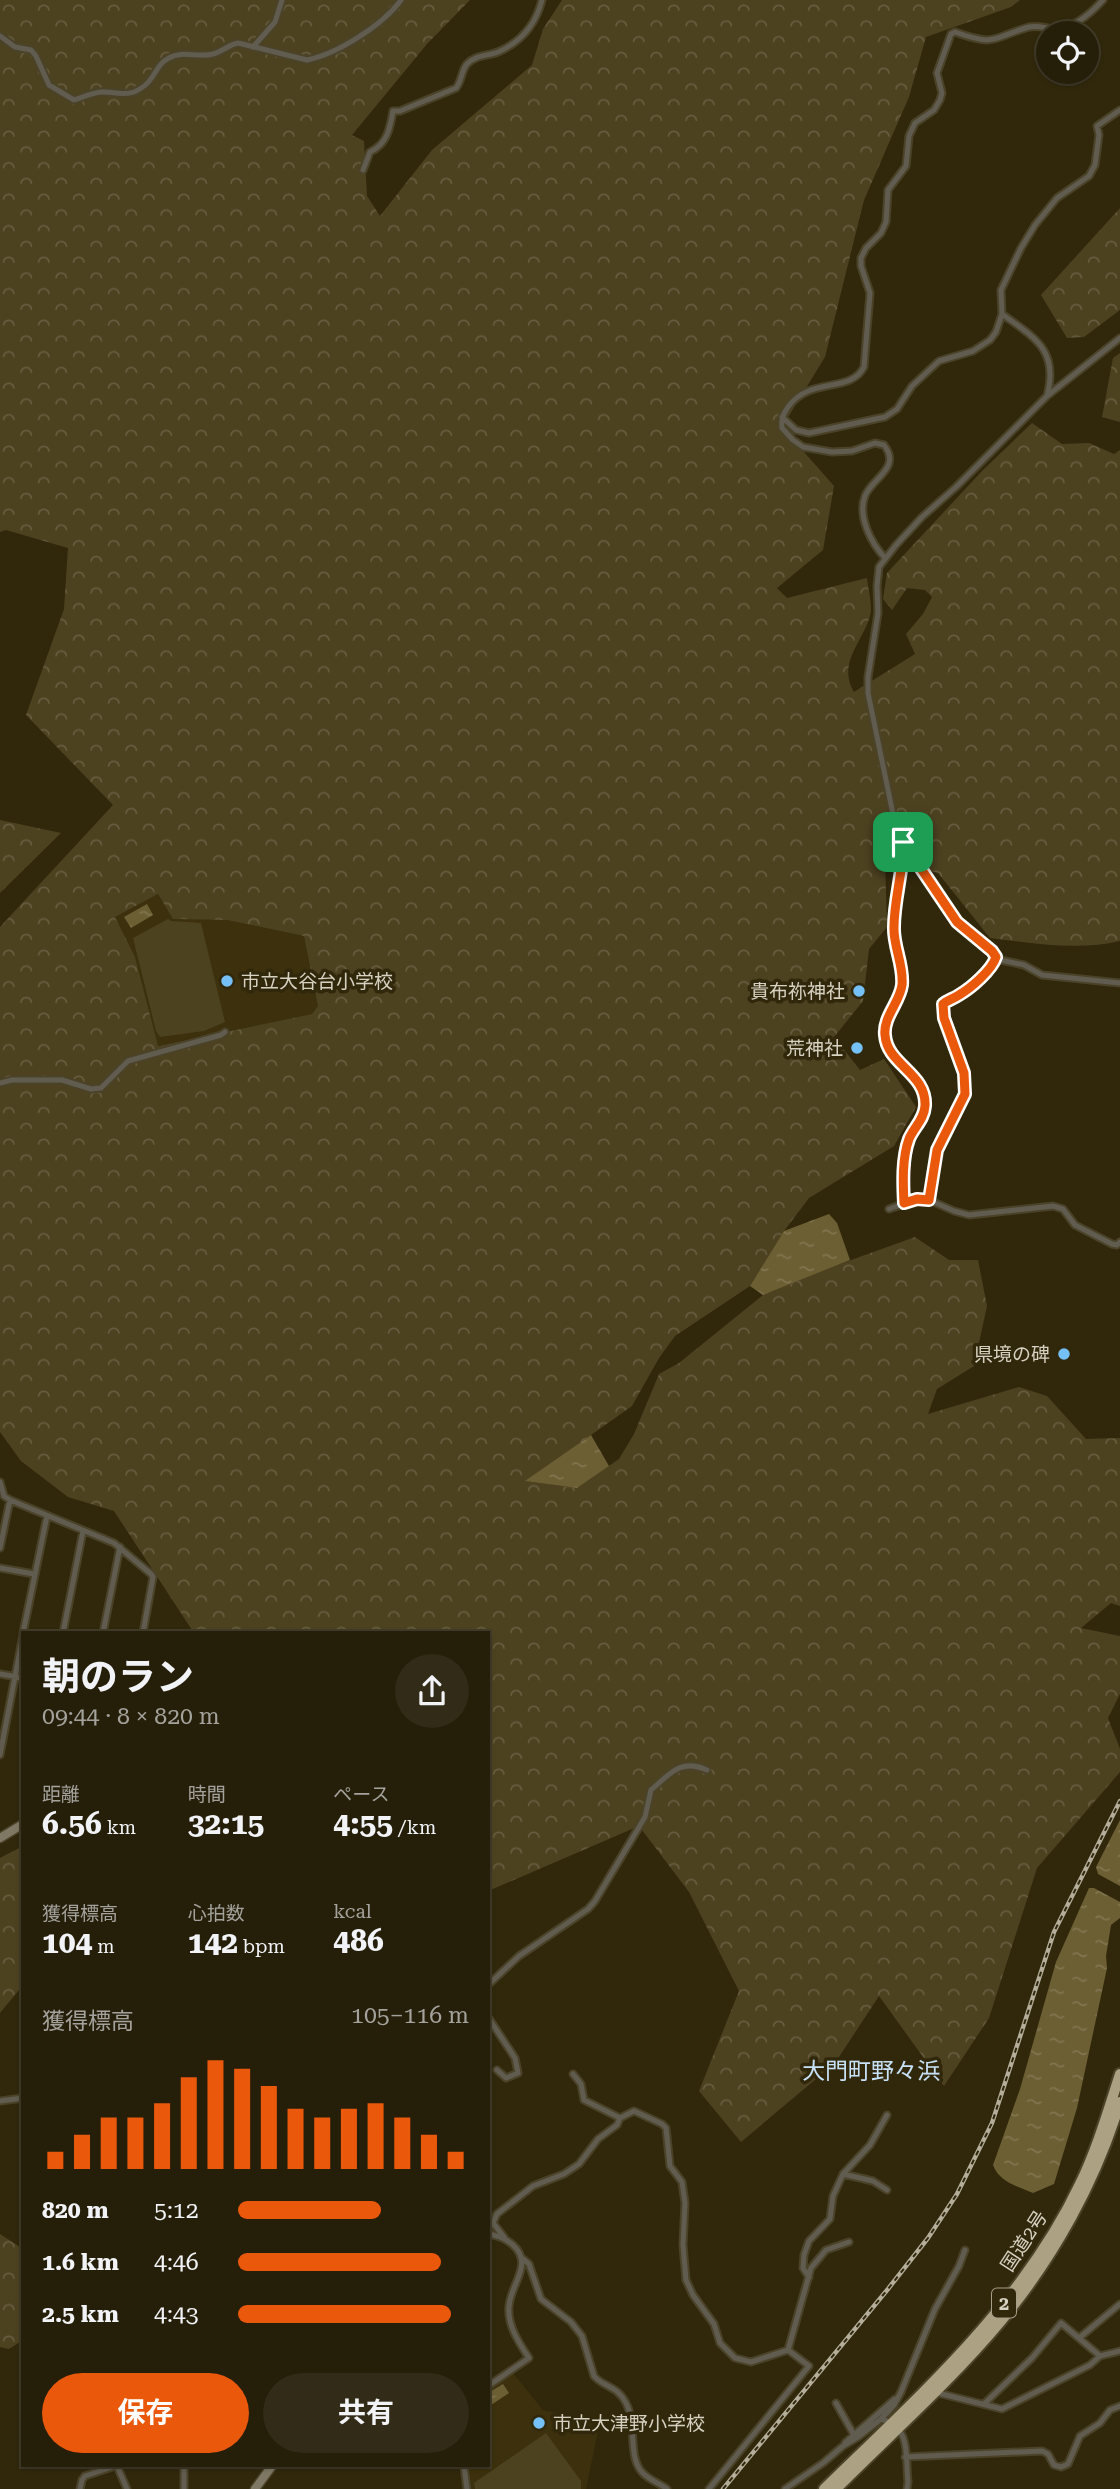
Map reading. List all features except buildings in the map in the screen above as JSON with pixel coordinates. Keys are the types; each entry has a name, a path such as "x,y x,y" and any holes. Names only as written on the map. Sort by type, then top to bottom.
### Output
{"highway":[{"name":"国道2号","path":"836,2489 994,2317 1041,2253 1080,2185 1103,2128 1120,2074"},
{"name":"国道2号","path":"824,2489 934,2392 1001,2321 1046,2260 1086,2192 1111,2133 1120,2102"}],"street":[{"path":"253,47 275,22 282,0"},
{"path":"0,36 15,47 31,50 37,56 49,85 74,100 98,93 132,93 150,82 160,65 169,58 183,54 213,54 238,43 307,60 317,58 343,46 375,25 401,0"},
{"path":"363,170 370,152 379,148 387,136 393,111 400,111 456,88 467,64 499,51 530,29 542,0"},
{"path":"885,558 869,534 863,507 871,486 886,471 890,459 888,449 875,443 843,452 803,447 782,428 782,417 796,397 809,389 845,382 860,374 864,367 870,293 861,258 866,248 881,233 886,222 888,190 906,166 909,136 915,123 934,110 940,100 942,93 937,73 951,34 995,41 1031,27 1057,29 1078,21 1103,0"},
{"path":"782,417 796,430 809,433 885,418 897,409 912,386 939,361 973,351 990,340 1002,314 1001,290 1021,248 1057,198 1089,176 1095,165 1099,135 1097,126 1120,110"},
{"path":"1002,314 1019,325 1044,348 1052,372 1048,396"},
{"path":"996,959 992,951 957,922 903,842 891,805 868,693 878,613 879,567 922,517 1048,396 1120,338"},
{"path":"903,842 893,929 903,976 902,988 884,1028 890,1051 921,1083 925,1102 922,1118 910,1137 907,1148 904,1203"},
{"path":"996,959 1024,965 1042,975 1120,983"},
{"path":"929,1200 937,1150 965,1094 964,1073 944,1018 943,1004 960,995 996,959"},
{"path":"0,1083 12,1080 62,1080 90,1089 101,1088 128,1061 225,1032"},
{"path":"889,1209 917,1199 929,1200 954,1211 969,1214 1059,1207 1066,1211 1071,1222 1086,1232 1112,1244 1117,1245 1120,1242"},
{"path":"0,1482 4,1496 10,1500 120,1547 153,1577 143,1631"},
{"path":"0,1548 10,1500"},
{"path":"24,1631 47,1516"},
{"path":"63,1631 83,1531"},
{"path":"103,1631 120,1547"},
{"path":"0,1568 34,1574"},
{"path":"0,1755 21,1644"},
{"path":"0,1674 21,1678"},
{"path":"490,1983 519,1956 588,1909 595,1901 645,1817 651,1790 684,1765 696,1765 707,1770"},
{"path":"0,1838 21,1825"},
{"path":"490,2020 515,2058 518,2073 506,2078 497,2070"},
{"path":"573,2074 582,2084 584,2100 620,2118"},
{"path":"0,2101 21,2098"},
{"path":"490,2385 529,2358 518,2342 510,2321 509,2308 512,2289 520,2274 523,2259 521,2252 493,2223 497,2214 533,2186 564,2174 579,2164 598,2139 617,2125 620,2118 634,2111 666,2128 670,2166 682,2182 685,2203 683,2245 686,2280 693,2295 714,2324 720,2343 735,2358 751,2362 788,2350"},
{"path":"809,2277 803,2268 809,2241 830,2219 833,2196 843,2174 870,2145 887,2115"},
{"path":"843,2174 873,2181 887,2190"},
{"path":"490,2234 504,2237"},
{"path":"788,2350 811,2267 827,2250 849,2242"},
{"path":"785,2489 823,2463 901,2392 935,2309 965,2250"},
{"path":"523,2259 528,2264 541,2299 571,2322 582,2336 594,2375 618,2391 625,2400 633,2420 636,2458 642,2473 667,2489"},
{"path":"1079,2338 1120,2304"},
{"path":"984,2404 1032,2358 1061,2323 1100,2356"},
{"path":"709,2489 809,2366 788,2350"},
{"path":"934,2392 1002,2409 1090,2365 1100,2356 1120,2351"},
{"path":"843,2446 881,2418 896,2398"},
{"path":"836,2403 853,2435"},
{"path":"905,2457 1042,2451 1048,2454 1054,2465 1061,2468 1068,2463 1080,2436 1100,2423 1110,2410 1120,2406"},
{"path":"881,2418 895,2425 904,2435 907,2489"},
{"path":"80,2489 85,2476 113,2467"},
{"path":"116,2467 127,2489"},
{"path":"184,2467 184,2489"},
{"path":"254,2489 270,2467"},
{"path":"464,2467 467,2489"}],"shaded area":[{"name":"市立大谷台小学校","path":"158,894 173,919 227,920 304,936 318,1006 312,1014 157,1046 135,957 115,917"},
{"name":"市立大津野小学校","path":"512,2372 543,2410 582,2415 598,2431 586,2489 472,2489 468,2467 490,2467 490,2388"}],"green space":[{"path":"0,0 470,0 427,44 352,135 364,141 367,196 380,216 432,150 532,65 543,29 562,0 1020,0 1011,7 926,37 909,97 864,200 825,357 782,427 834,486 823,550 777,588 787,598 867,578 871,612 849,663 849,682 854,692 915,654 906,634 923,614 932,597 925,590 907,588 892,610 883,599 887,573 983,470 1032,423 1062,444 1089,443 1114,454 1120,450 1120,941 1071,946 990,938 938,873 885,859 887,927 869,949 863,1001 834,1037 860,1070 884,1059 916,1107 894,1146 809,1198 784,1231 750,1286 675,1336 659,1358 632,1406 526,1481 577,1488 619,1459 634,1434 659,1374 679,1363 763,1295 915,1237 949,1260 978,1260 987,1306 974,1366 937,1389 928,1414 1019,1387 1047,1396 1086,1439 1120,1438 1120,1606 1111,1603 1081,1628 1120,1636 1120,1694 1108,1718 1120,1749 1120,1772 1037,1868 989,2018 944,2086 879,1996 835,2063 741,2142 699,2091 739,1991 689,1892 639,1826 490,1890 490,1631 193,1631 114,1511 68,1497 21,1461 0,1432 0,927 113,805 26,715 64,609 68,548 6,530 0,532","holes":["158,894 173,919 227,920 304,936 318,1006 312,1014 158,1046 135,957 115,917"]},
{"path":"1120,208 1120,310 1084,337 1067,338 1041,295"},
{"path":"1120,353 1120,422 1102,417 1113,358"},
{"path":"0,820 61,833 0,893"},
{"path":"168,919 201,923 225,1022 204,1031 160,1037 156,1031 133,938"},
{"path":"21,1847 21,1987 0,2013 0,1858"},
{"path":"0,2234 21,2248 21,2341 9,2349 0,2347"},
{"path":"546,2433 581,2481 581,2489 475,2489 474,2483"}],"water":[{"path":"147,904 153,915 131,928 124,917"},
{"path":"829,1214 837,1223 850,1260 763,1295 750,1286 784,1231"},
{"path":"591,1435 609,1466 577,1488 525,1481"},
{"path":"1120,1820 1120,1886 1098,1874 1096,1867"},
{"path":"1089,1888 1120,1902 1120,1918 1111,1925 1106,1956 1107,1968 1077,2108 1054,2184 1033,2193 1004,2179 993,2165 1020,2089 1056,1962"},
{"path":"503,2384 509,2393 490,2406 490,2392"}],"railway":[{"path":"723,2489 888,2289 928,2238 957,2194 992,2123 1054,1932 1120,1801"}],"place":[{"name":"市立大谷台小学校","path":"227,981"},
{"name":"貴布祢神社","path":"859,991"},
{"name":"荒神社","path":"857,1048"},
{"name":"県境の碑","path":"1064,1354"},
{"name":"市立大津野小学校","path":"539,2423"}],"district":[{"name":"大門町野々浜","path":"871,2071"}],"route":[{"path":"903,842 957,922 996,957 960,995 943,1004 944,1018 964,1073 965,1094 937,1150 929,1200 917,1199 904,1203 907,1148 910,1137 922,1118 925,1095 921,1083 890,1051 884,1028 902,988 903,976 893,929 903,842"}]}
